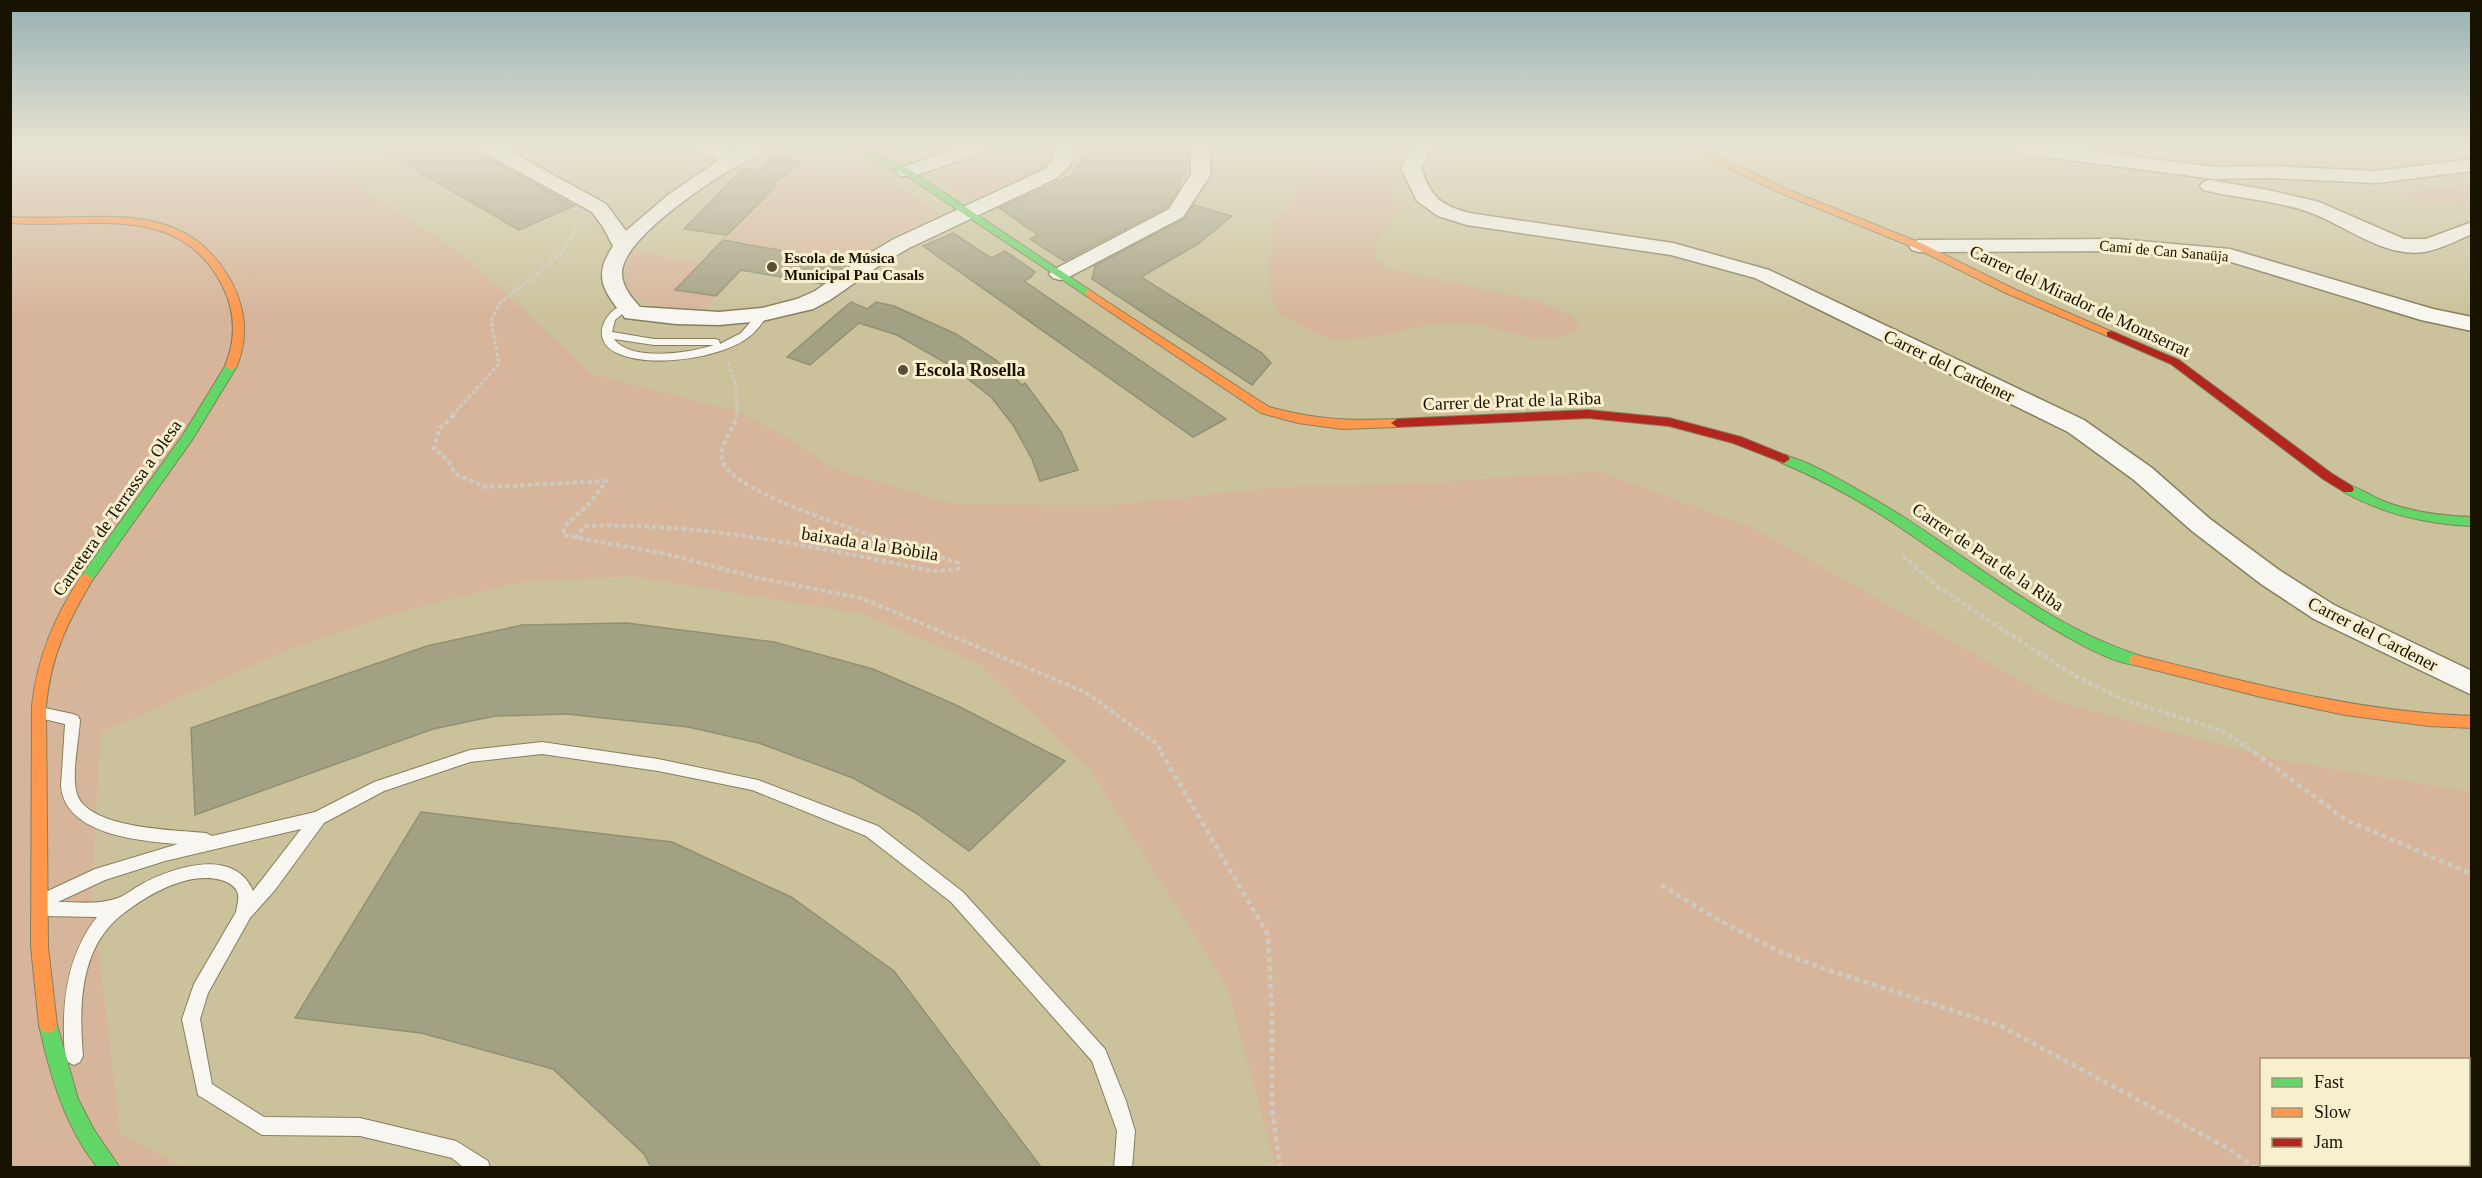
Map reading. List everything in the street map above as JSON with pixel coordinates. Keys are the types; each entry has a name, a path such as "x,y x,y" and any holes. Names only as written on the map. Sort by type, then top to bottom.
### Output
{"street":[{"path":"590,203 599,208 613,226 623,246"},
{"path":"672,203 641,225 623,246 612,266 614,289 633,313 675,319 717,318 763,314 807,304 882,255 986,203"},
{"name":"Carrer de Prat de la Riba","path":"953,203 1265,410 1298,419 1342,425 1588,414 1669,422 1726,437 1821,474 1895,516 2052,623 2113,654 2347,710 2434,722 2472,722"},
{"path":"1060,274 1176,213 1182,203"},
{"name":"Carrer del Cardener","path":"1431,203 1445,213 1467,219 1673,249 1762,274 2076,426 2143,474 2201,525 2314,606 2472,684"},
{"name":"Carrer del Mirador de Montserrat","path":"1813,203 1919,246 2012,292 2175,362 2327,476 2358,495 2413,515 2442,521 2472,522"},
{"path":"2299,203 2329,212 2404,245 2417,246 2440,242 2472,228"},
{"name":"Carretera de Terrassa a Olesa","path":"10,220 51,224 142,224 174,231 192,240 220,272 239,310 241,323 235,358 224,381 194,428 88,577 65,615 43,677 40,713 40,906 44,1005 62,1082 79,1124 111,1167"},
{"name":"Camí de Can Sanaüja","path":"1919,246 2117,245 2230,255 2429,315 2472,324"}],"lane":[{"path":"627,306 608,320 606,327 611,344 622,352 651,358 669,357 726,344 741,338 755,326 763,314"},
{"path":"40,713 73,720 69,795 80,814 126,832 218,841"},
{"path":"40,906 101,874 165,854 318,818 379,786 470,756 542,748 658,765 753,783 872,831 957,897 1099,1055 1126,1131 1123,1167"},
{"path":"318,818 270,885 244,913 201,990 191,1019 204,1089 262,1126 360,1127 456,1149 481,1167"},
{"path":"79,1124 73,1039 76,981 91,940 106,918 141,892 169,879 192,872 220,871 239,880 246,895 244,913"},
{"path":"40,906 94,910 122,905"}],"path":[{"path":"599,208 579,218 571,238 558,257 500,303 491,321 499,364 470,399 439,429 434,450 448,460 455,474 485,487 606,481 591,502 566,526 563,535 666,554 758,578 861,598 1084,692 1157,744 1268,935 1272,1012 1272,1108 1280,1167"},
{"name":"baixada a la Bòbila","path":"575,538 585,526 618,523 770,541 933,572 958,569 958,563 779,502 748,486 725,466 722,452 737,417 736,385 728,363 726,344"},
{"path":"1900,550 1913,567 1939,588 2075,676 2122,699 2225,732 2275,766 2346,820 2472,874"},
{"path":"1661,885 1717,920 1780,952 1824,969 2001,1026 2231,1150 2255,1167"}],"shaded area":[{"path":"10,203 384,203 467,257 592,374 737,411 787,437 832,468 954,504 1112,505 1279,487 1412,484 1599,471 1758,530 2056,701 2274,759 2471,792 2471,1167 1276,1167 1227,987 1089,768 979,664 862,614 630,576 517,583 399,612 287,650 100,733 92,894 120,1134 184,1167 11,1167"},
{"path":"760,203 925,203 941,213 883,240 851,264 723,243"},
{"path":"1290,203 1398,203 1400,209 1379,239 1375,252 1376,260 1389,269 1535,300 1572,316 1581,329 1558,338 1530,338 1479,324 1436,323 1377,337 1334,340 1316,334 1279,313 1273,301 1269,275 1273,225"},
{"path":"2447,203 2471,203 2471,206"},
{"path":"633,251 701,263 676,290 716,296 700,311 667,309 643,301 634,296 625,278 626,267"}],"building":[{"path":"473,203 569,203 574,206 519,230"},
{"path":"710,203 759,203 727,235 684,229"},
{"path":"1010,203 1170,203 1167,207 1064,261 1030,239 1038,235 999,208"},
{"path":"1194,205 1232,216 1198,244 1141,277 1262,353 1271,363 1252,385 1092,279 1095,266 1184,219"},
{"path":"953,233 991,258 1005,251 1035,272 1024,281 1226,419 1193,437 923,246"},
{"name":"Escola de Música Municipal Pau Casals","path":"723,240 850,263 822,284 741,270 716,296 675,290"},
{"path":"851,302 867,309 876,302 894,306 956,334 996,360 1022,385 1025,383 1061,432 1078,470 1040,481 1032,459 1013,425 992,398 953,367 897,335 859,323 810,365 787,357"},
{"path":"627,623 774,642 873,669 956,705 1065,761 969,851 916,813 853,778 759,743 688,727 566,714 495,716 433,729 195,815 191,728 427,646 522,625"},
{"path":"421,812 672,842 791,897 894,971 1041,1167 651,1167 644,1154 553,1069 421,1033 295,1018"}],"traffic: fast":[{"path":"954,203 1089,293"},
{"path":"86,579 188,437 231,366"},
{"path":"1784,459 1837,483 1888,512 2021,602 2076,636 2095,646 2136,660"},
{"path":"2348,489 2392,509 2440,520 2472,522"},
{"path":"48,1025 57,1064 70,1101 88,1137 111,1168"}],"traffic: slow":[{"path":"1813,203 1919,246 2012,292 2111,334"},
{"path":"10,220 136,222 175,231 192,240 218,269 233,296 240,326 238,345 231,366"},
{"path":"1089,293 1265,410 1298,419 1342,425 1397,423"},
{"path":"48,1025 41,973 39,921 39,706 44,670 51,646 67,611 86,579"},
{"path":"2136,660 2302,701 2345,709 2387,716 2472,722"}],"traffic: jam":[{"path":"2111,334 2175,362 2327,476 2348,489"},
{"path":"1397,423 1588,414 1669,422 1737,440 1784,459"}],"place":[{"name":"Escola de Música Municipal Pau Casals","path":"772,267"},
{"name":"Escola Rosella","path":"903,370"}]}
